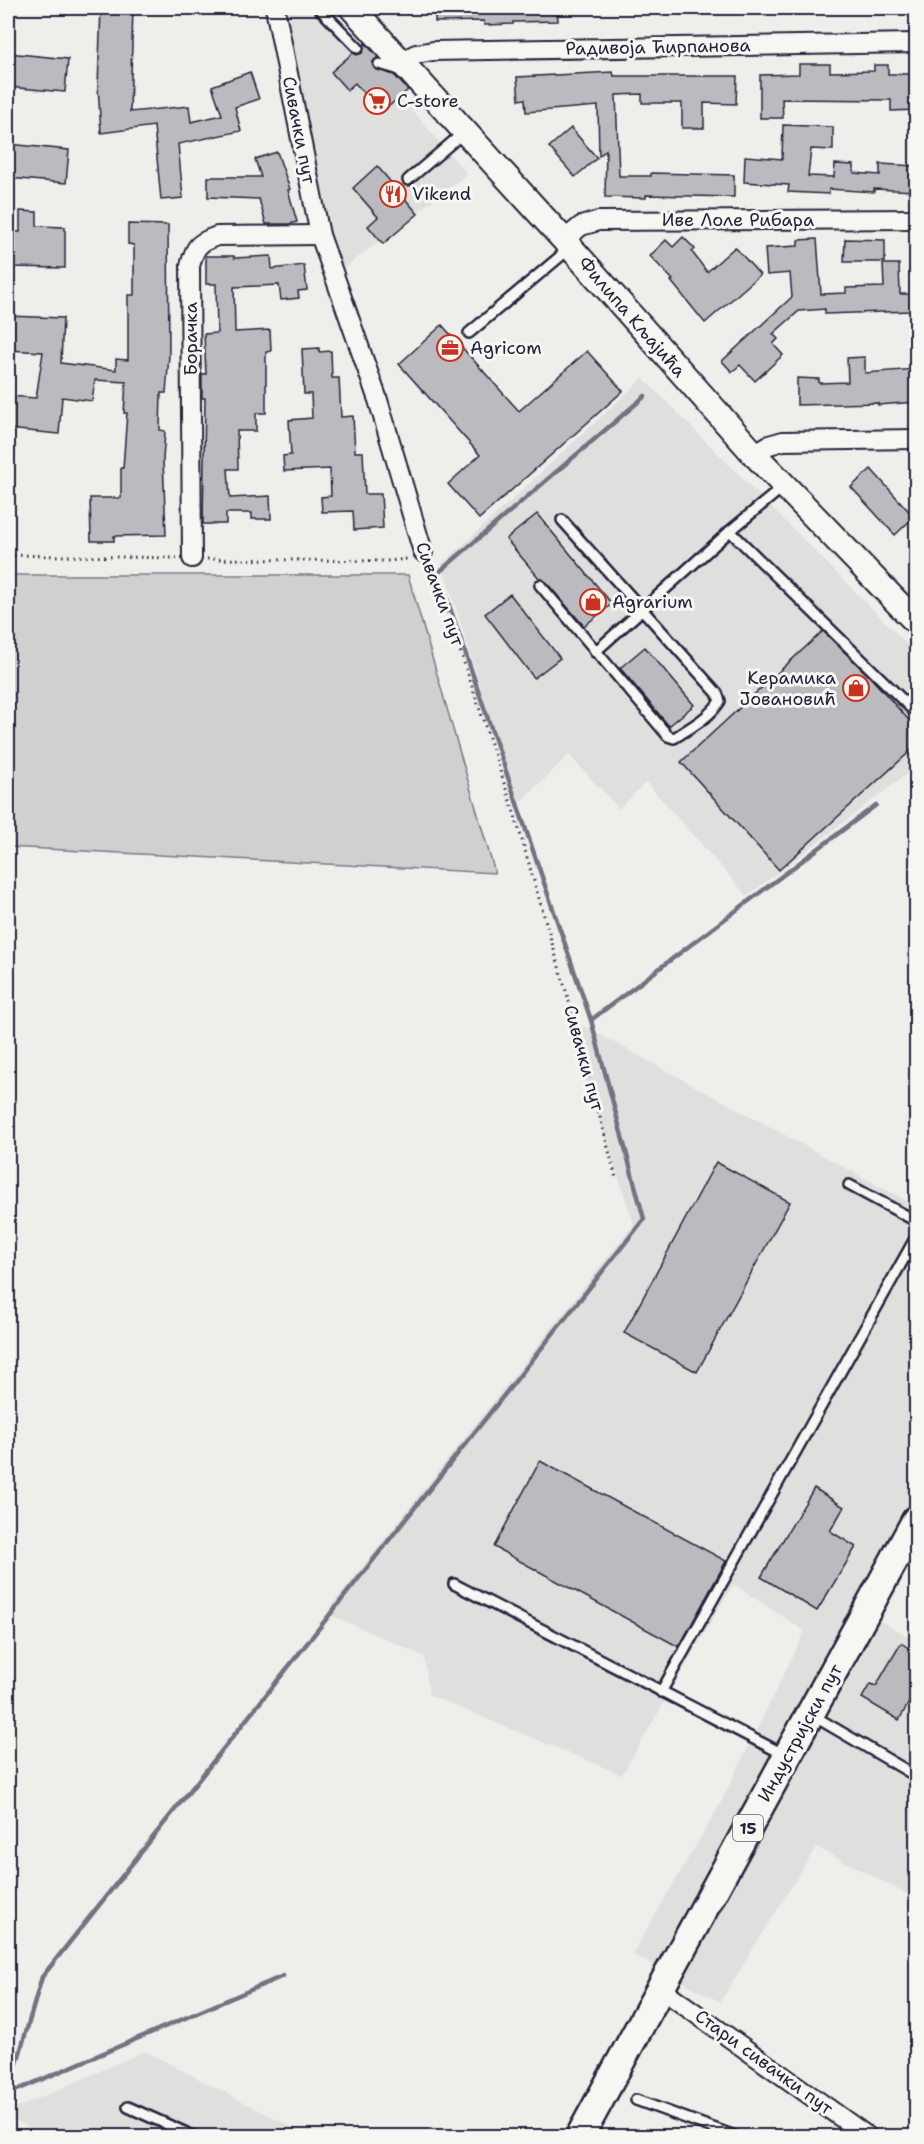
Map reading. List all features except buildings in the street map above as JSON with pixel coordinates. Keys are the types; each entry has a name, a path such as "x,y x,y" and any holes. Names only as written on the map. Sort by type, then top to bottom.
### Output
{"main road":[{"name":"Индустријски пут","path":"580,2136 916,1520"}],"street":[{"name":"Сивачки пут","path":"275,8 320,235 378,400 423,552"},
{"name":"Филипа Кљајића","path":"352,8 397,66 465,131 754,454 916,622"},
{"name":"Радивоја Ћирпанова","path":"397,66 416,54 433,51 916,43"},
{"name":"Иве Лоле Рибара","path":"568,244 581,226 598,221 916,219"},
{"name":"Борачка","path":"192,558 190,266 194,250 203,241 217,236 320,235"},
{"path":"754,454 769,445 783,441 916,439"},
{"name":"Стари сивачки пут","path":"660,1988 867,2136"}],"lane":[{"path":"319,8 358,48"},
{"path":"408,180 465,131"},
{"path":"469,333 568,244"},
{"path":"595,652 730,531 785,486"},
{"path":"540,585 668,736 674,738 715,708 720,701 717,693 562,520"},
{"path":"730,531 916,713"},
{"path":"849,1185 916,1221"},
{"path":"661,1692 916,1237"},
{"path":"454,1584 787,1756"},
{"path":"810,1714 916,1776"},
{"path":"636,2100 735,2136"},
{"path":"128,2107 193,2136"}],"path":[{"path":"8,555 387,561 409,558 423,552"},
{"name":"Сивачки пут","path":"423,552 436,578 515,816 575,1022 616,1178"}],"shaded area":[{"path":"284,8 324,8 467,174 334,276"},
{"path":"643,378 916,653 916,767 747,896 646,782 619,809 569,755 517,805 442,564"},
{"path":"8,575 408,575 495,873 8,847"},
{"path":"584,1026 916,1206 916,1548 877,1619 916,1641 916,1899 816,1847 720,2002 632,1954 719,1806 805,1631 733,1584 622,1775 429,1695 424,1656 326,1613 634,1224 571,1036"},
{"path":"145,2051 309,2136 47,2136 8,2117 8,2112"}],"waterway":[{"path":"8,2094 42,1977 644,1219 591,1020 438,573 645,396"},
{"path":"591,1020 876,805"},
{"path":"8,2094 283,1976"}],"place":[{"name":"C-store","path":"377,101"},
{"name":"Vikend","path":"393,194"},
{"name":"Agricom","path":"450,348"},
{"name":"Agrarium","path":"593,602"},
{"name":"Керамика Јовановић","path":"856,688"}]}
